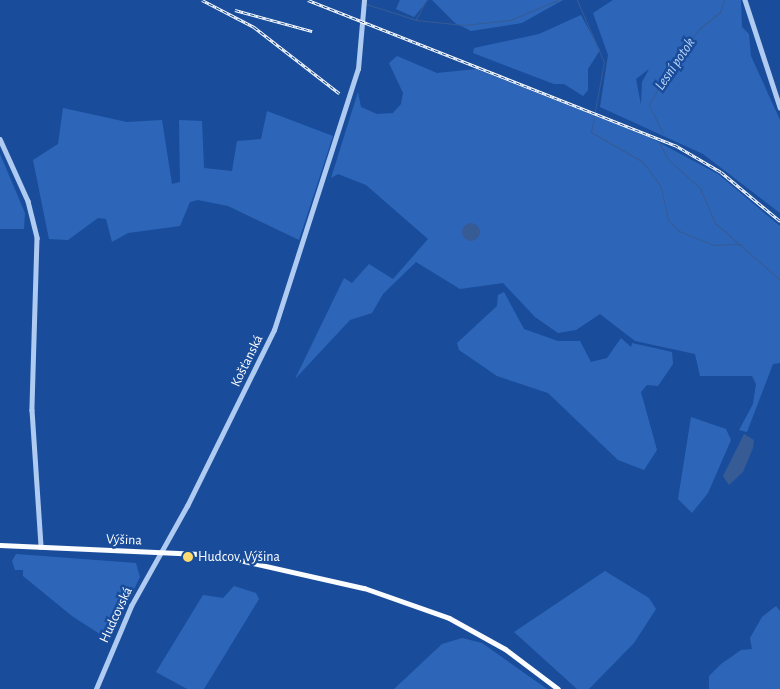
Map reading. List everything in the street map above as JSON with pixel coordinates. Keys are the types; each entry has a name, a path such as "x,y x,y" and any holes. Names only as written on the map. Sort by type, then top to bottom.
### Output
{"main road":[{"name":"Výšina","path":"0,545 207,554 356,587 431,609 505,648 558,689"}],"street":[{"name":"Košťanská","path":"162,552 271,337 328,168 363,44 364,0"},
{"path":"745,0 780,107"},
{"path":"0,139 28,201 37,238 32,410 41,547"},
{"name":"Hudcovská","path":"96,689 128,612 162,552"}],"shaded area":[{"path":"400,0 428,0 414,17 396,9"},
{"path":"432,0 563,0 522,23 471,31 455,23"},
{"path":"613,0 741,0 742,27 749,34 751,56 780,120 780,213 703,154 600,107 608,55 593,13","holes":["649,69 642,82 641,105 636,79"]},
{"path":"581,15 600,50 588,69 588,90 583,96 564,84 554,84 473,53 474,48 539,34"},
{"path":"397,56 437,73 476,69 649,137 718,174 780,226 780,363 773,364 747,432 739,430 753,404 756,384 752,376 700,376 695,354 635,341 600,314 576,330 558,333 535,317 503,283 460,289 416,262 383,294 372,313 350,320 295,379 344,278 352,283 369,264 393,279 428,239 366,185 338,174 331,178 358,92 361,107 377,114 393,113 401,104 403,93 389,63"},
{"path":"63,108 127,122 162,120 172,184 180,182 179,120 202,121 204,168 232,171 237,141 261,139 267,111 333,136 299,240 228,206 198,200 190,202 180,226 128,233 112,242 106,219 98,218 68,240 49,239 33,160 58,144"},
{"path":"0,154 25,213 24,229 0,229"},
{"path":"471,223 477,226 480,232 477,238 471,241 465,238 462,232 465,226"},
{"path":"504,292 524,329 558,341 580,341 591,362 607,358 621,338 631,347 632,343 672,352 673,364 658,386 647,385 641,392 657,450 644,470 618,460 548,393 497,376 459,350 457,343 497,306 498,295"},
{"path":"691,417 726,429 731,440 708,493 692,513 678,499"},
{"path":"744,434 754,440 753,448 743,472 729,485 723,476"},
{"path":"16,554 136,563 140,577 109,640 72,616 23,576 23,570 15,570 12,561"},
{"path":"605,571 649,598 656,609 634,643 589,689 577,689 514,632"},
{"path":"234,586 256,593 259,599 204,689 187,689 156,672 203,595 223,598"},
{"path":"776,606 780,611 780,689 709,689 709,676 721,664 741,650 752,649 750,638 762,617"},
{"path":"462,638 482,643 547,689 394,689 442,644"}],"waterway":[{"path":"416,19 426,0"},
{"path":"366,4 416,20 464,25 510,20 558,0"},
{"path":"577,0 604,62 591,132 643,162 661,187 668,220 679,231 713,245 741,244"},
{"name":"Lesní potok","path":"663,133 649,105 663,79 699,29 720,12 724,0"},
{"name":"Lesní potok","path":"659,142 667,158 700,188 715,223 780,280"},
{"path":"780,386 780,465"}],"railway":[{"path":"202,0 254,27 339,93"},
{"path":"308,0 675,145 721,172 780,221"},
{"path":"235,10 312,31"}],"place":[{"name":"Hudcov, Výšina","path":"188,557"}]}
